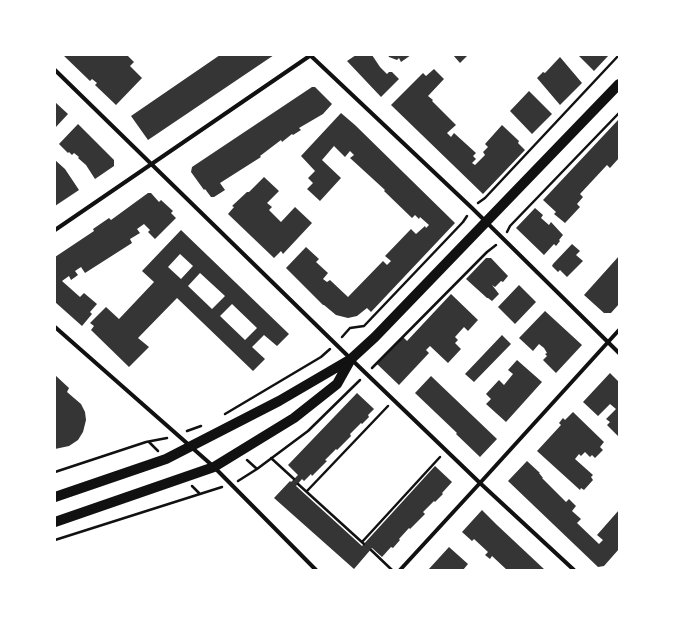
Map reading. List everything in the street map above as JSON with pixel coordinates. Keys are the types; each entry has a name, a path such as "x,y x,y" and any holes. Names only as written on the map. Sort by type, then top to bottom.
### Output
{"main road":[{"path":"55,497 166,459 279,401 351,359 375,337 619,84"},
{"path":"55,522 214,467 294,418 337,384 351,359"}],"street":[{"path":"55,230 310,55 486,221 619,354"},
{"path":"55,70 366,374 574,570"},
{"path":"55,328 214,467 316,570"},
{"path":"400,570 619,330"}],"path":[{"path":"55,540 232,485 257,469 308,431 487,252 504,239 510,226 619,113"},
{"path":"223,415 321,357 335,344"},
{"path":"307,491 393,400"},
{"path":"55,472 146,442 178,435 203,425"},
{"path":"298,484 363,543 446,451"},
{"path":"271,458 294,480"},
{"path":"370,550 393,570"}],"building":[{"path":"63,55 127,55 134,62 130,66 142,78 116,105 95,85 97,83 92,79 90,81"},
{"path":"220,55 274,55 148,140 131,116"},
{"path":"356,55 372,55 387,74 392,72 399,79 381,97 347,61"},
{"path":"388,55 411,55 401,62 399,58 397,60 389,57"},
{"path":"453,55 468,55 460,63"},
{"path":"578,55 609,55 594,71"},
{"path":"560,57 582,83 560,105 537,78 543,72 545,73"},
{"path":"434,69 444,79 428,96 456,125 447,133 451,137 454,133 476,153 473,156 476,159 472,163 475,165 485,155 483,152 488,147 485,144 502,125 519,141 518,143 525,150 483,194 391,105 423,73 426,76"},
{"path":"312,87 315,87 332,104 323,114 299,128 301,130 293,135 292,134 282,142 281,140 260,156 261,157 220,183 225,190 214,197 211,197 191,172 192,167"},
{"path":"529,91 552,114 532,134 510,111"},
{"path":"55,102 68,114 55,128"},
{"path":"341,113 455,223 371,312 367,308 357,316 348,318 336,315 323,305 286,268 306,247 319,259 316,262 328,273 323,279 327,282 330,280 348,297 383,261 387,265 391,261 385,256 411,229 416,234 425,226 426,228 429,225 420,217 419,219 415,215 412,218 384,191 385,190 350,158 354,155 350,151 345,157 334,146 322,160 341,178 320,201 307,189 313,183 308,178 315,171 301,156"},
{"path":"619,119 619,158 610,168 607,165 580,194 583,197 577,204 580,207 565,223 554,214 556,212 543,200"},
{"path":"78,124 114,160 114,166 95,179 86,165 78,158 79,157 74,153 72,155 69,152 68,153 59,144"},
{"path":"55,160 65,169 79,190 55,206"},
{"path":"264,177 279,191 267,203 272,207 269,210 281,222 295,207 312,223 283,254 281,251 274,258 228,214 234,207 232,206"},
{"path":"148,193 151,193 159,202 161,200 173,211 171,213 176,218 155,239 148,232 150,230 144,224 137,229 140,233 130,239 132,243 85,273 81,267 75,271 78,275 71,280 69,276 62,281 80,297 84,293 97,304 90,312 92,314 82,326 55,302 55,257 94,231 93,229 109,218 111,220"},
{"path":"535,208 543,215 541,218 549,225 551,222 563,235 556,246 554,244 544,255 516,228"},
{"path":"181,230 289,334 277,346 264,335 252,347 265,359 253,371 177,298 138,338 149,347 129,367 91,330 94,326 90,323 106,307 119,319 154,282 142,271","holes":["180,254 193,266 181,279 168,267","200,273 225,296 212,309 188,286","232,304 257,328 245,340 220,316"]},
{"path":"572,244 580,251 576,255 583,261 567,277 560,270 558,272 552,266"},
{"path":"619,256 619,304 611,313 604,313 584,295"},
{"path":"486,258 491,258 508,276 503,282 501,281 495,287 492,285 499,294 492,301 466,279"},
{"path":"519,285 536,302 515,324 498,307"},
{"path":"451,294 478,320 468,331 464,327 455,337 458,340 455,343 461,349 448,363 430,346 426,350 429,353 399,385 377,364 403,337 407,341"},
{"path":"545,311 582,345 556,373 543,360 547,356 544,348 539,344 533,351 519,338"},
{"path":"502,335 511,344 474,382 465,374"},
{"path":"517,360 542,382 506,422 486,404 491,399 486,394 499,380 504,385 513,374 508,370"},
{"path":"610,373 619,382 619,437 607,425 610,422 606,419 616,409 610,404 598,416 583,402"},
{"path":"55,375 69,388 67,392 81,404 85,412 86,420 83,432 78,440 69,446 55,449"},
{"path":"431,376 497,439 480,457 415,393"},
{"path":"357,393 374,409 368,415 369,417 350,434 351,436 325,460 327,461 312,476 311,474 304,481 302,479 296,486 362,546 435,466 452,482 442,493 443,494 423,512 425,514 410,529 409,528 393,548 391,547 382,557 372,548 354,569 274,498 290,481 291,482 298,475 288,465"},
{"path":"573,412 604,442 600,447 603,450 595,458 592,455 590,457 585,452 581,456 579,454 575,459 593,475 591,477 593,480 584,490 581,488 580,490 537,451 561,425 559,423 563,418 565,420"},
{"path":"527,461 566,502 569,499 576,506 572,511 581,519 577,523 599,544 603,540 597,535 619,510 619,549 604,566 598,567 508,481"},
{"path":"482,510 545,570 507,570 492,556 490,559 485,555 488,552 474,539 472,541 462,532"},
{"path":"449,547 468,564 463,570 428,570"}]}
